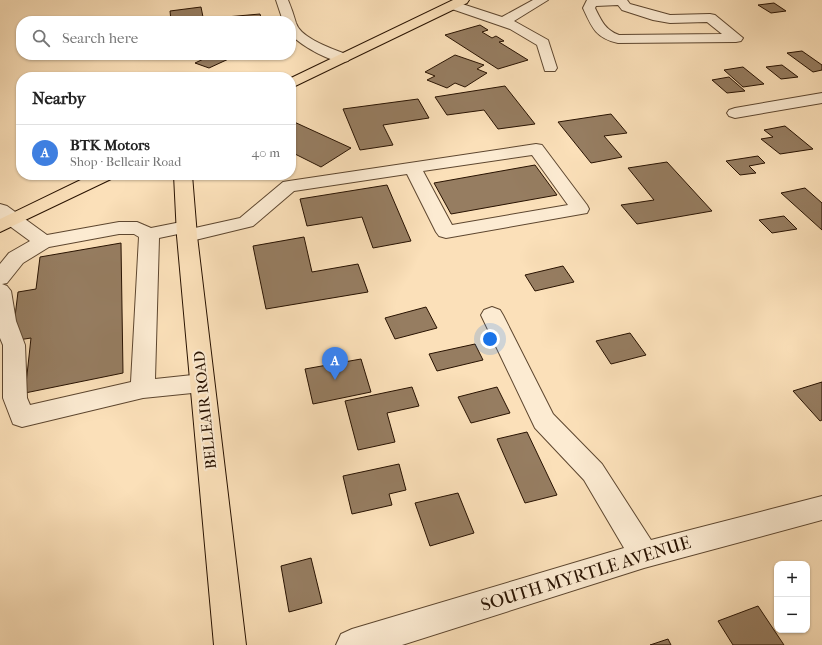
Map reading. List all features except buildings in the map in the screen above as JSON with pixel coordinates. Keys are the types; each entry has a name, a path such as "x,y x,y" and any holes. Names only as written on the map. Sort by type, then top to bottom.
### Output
{"main road":[{"path":"296,82 458,2"},
{"path":"5,218 93,180"},
{"name":"BELLEAIR ROAD","path":"183,180 202,382 230,645"}],"street":[{"path":"282,0 288,16"},
{"path":"503,22 542,0"},
{"path":"621,0 626,7 653,16 670,19 710,18 736,38 618,39 608,37 602,33 589,8 591,3 621,0"},
{"path":"458,2 515,26 543,43 550,68"},
{"path":"296,33 298,36 308,42 343,58"},
{"path":"735,113 822,98"},
{"path":"0,278 16,258 43,242 119,228 137,228 149,234 187,232 246,222 289,186 536,149 580,209 446,232 413,168"},
{"path":"5,218 43,242"},
{"path":"143,389 149,234"},
{"path":"0,291 5,321 14,345 15,398 22,417 143,389 202,382"},
{"path":"492,315 544,421 594,472 644,555"},
{"name":"SOUTH MYRTLE AVENUE","path":"352,645 644,555 822,508"}],"place":[{"name":"BTK Motors","path":"335,380"}]}
